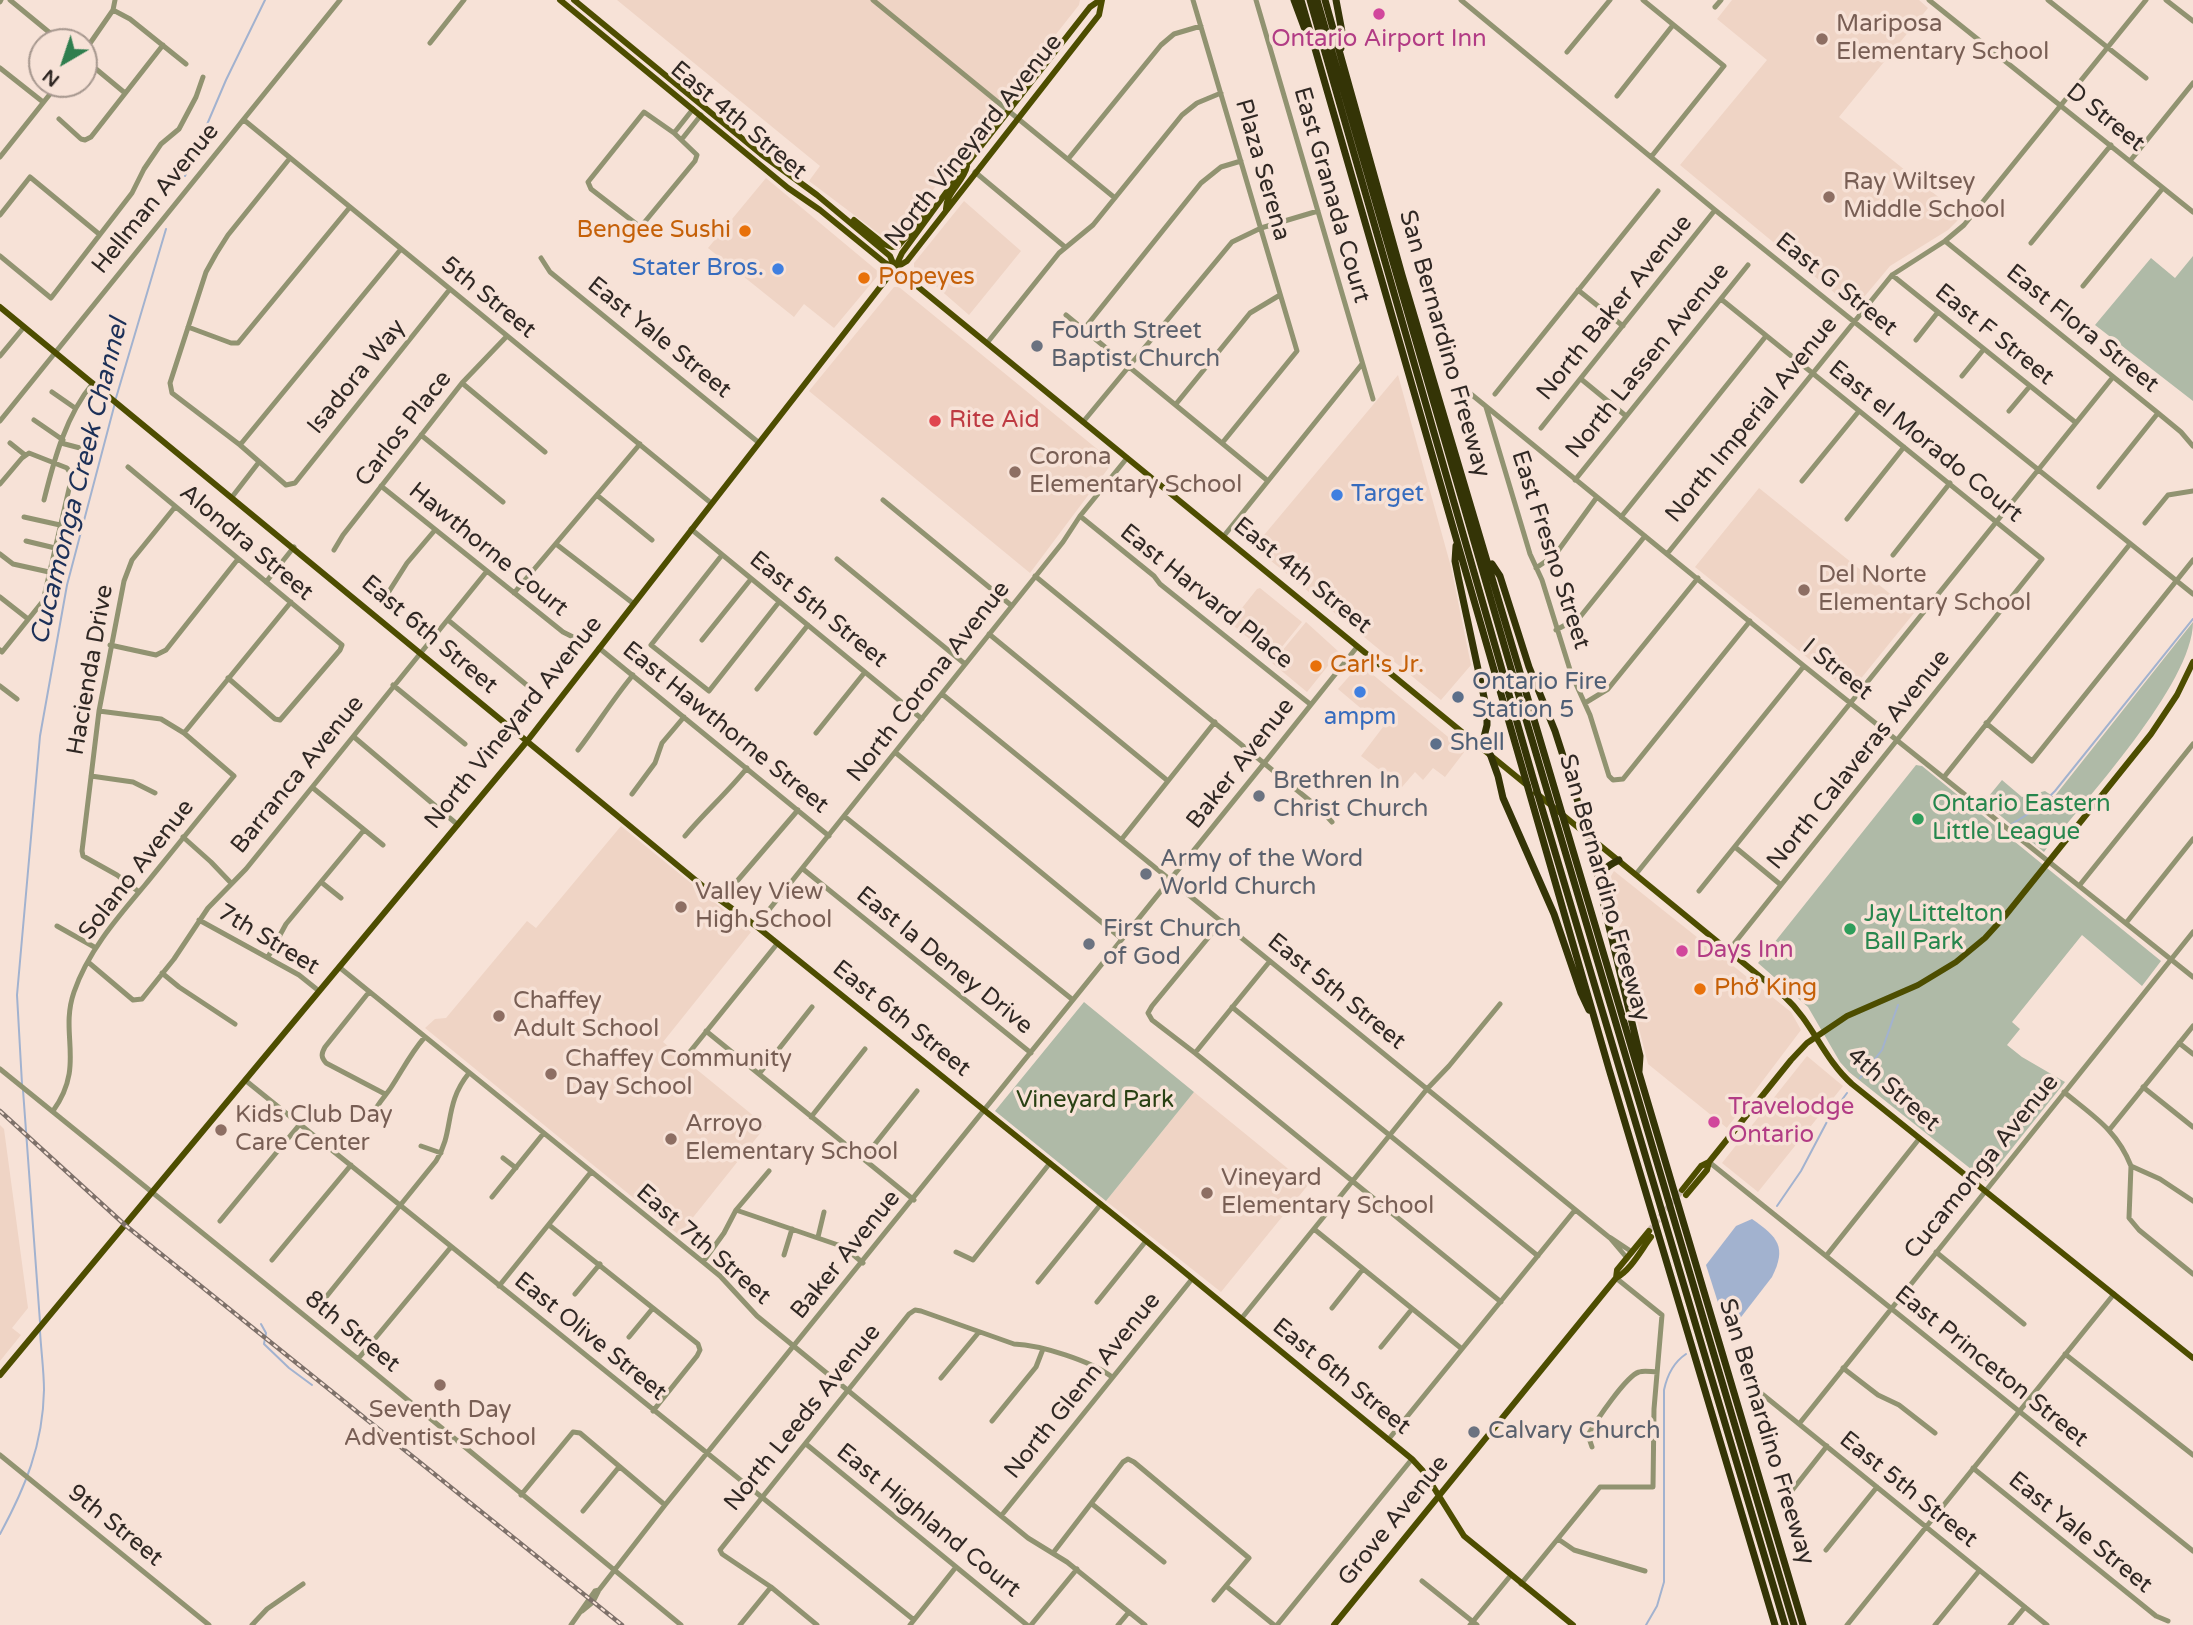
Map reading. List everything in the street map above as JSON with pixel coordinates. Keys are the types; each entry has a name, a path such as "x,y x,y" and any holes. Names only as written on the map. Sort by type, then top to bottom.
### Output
{"highway":[{"path":"1294,0 1302,25 1315,51"},
{"name":"San Bernardino Freeway","path":"1301,0 1532,804 1775,1625"},
{"path":"1310,0 1533,778 1785,1625"},
{"path":"1317,0 1673,1220 1795,1625"},
{"name":"San Bernardino Freeway","path":"1325,0 1393,242 1803,1625"},
{"path":"1336,0 1343,37 1340,52"},
{"path":"1457,540 1455,561 1487,711 1487,728 1483,737 1506,807 1558,924 1581,993 1596,1023"},
{"path":"1487,557 1500,576 1588,834 1640,1056 1639,1075"},
{"path":"1604,899 1602,874 1608,866 1619,860"},
{"path":"1743,1483 1755,1555"}],"main road":[{"name":"East 4th Street","path":"560,0 788,188 820,210 884,263 895,268 1489,755"},
{"name":"East 4th Street","path":"573,0 761,155 823,200 890,256 895,268"},
{"name":"North Vineyard Avenue","path":"0,1375 528,740 895,268 902,253 967,164 1090,8 1101,0"},
{"name":"North Vineyard Avenue","path":"895,268 906,261 1099,15 1101,0"},
{"path":"946,210 947,201 965,175 967,164"},
{"path":"823,200 834,204 884,244 892,247 898,246 923,218 931,215"},
{"name":"East 6th Street","path":"0,307 716,897 756,926 1050,1163 1412,1459 1424,1472 1461,1533 1573,1625"},
{"path":"1684,1193 1701,1166 1709,1162 1791,1060 1815,1037 1847,1016 1918,985 1956,962 1992,931 2166,714 2193,662"},
{"name":"4th Street","path":"1489,755 1790,1001 1830,1063 1854,1086 2193,1358"},
{"name":"Grove Avenue","path":"1334,1625 1616,1278 1623,1274 1650,1234 1617,1270 1616,1278"}],"street":[{"path":"10,0 45,28"},
{"path":"98,32 113,10 115,0"},
{"name":"Hellman Avenue","path":"0,421 340,0"},
{"path":"430,43 464,0"},
{"path":"873,0 1115,198"},
{"name":"Plaza Serena","path":"1193,0 1297,351 1223,442"},
{"name":"East Granada Court","path":"1256,0 1373,399"},
{"name":"East G Street","path":"1461,0 1715,210 2193,594"},
{"path":"1567,52 1610,0"},
{"path":"1643,0 1724,66 1651,156"},
{"path":"1715,7 1721,0"},
{"name":"D Street","path":"1929,0 2193,212"},
{"path":"2048,0 2146,78"},
{"name":"North Imperial Avenue","path":"1667,554 1892,275 1945,241 1964,225 2146,0"},
{"path":"2166,0 2193,21"},
{"path":"113,10 130,19 186,64"},
{"path":"1617,96 1673,25"},
{"path":"1069,158 1161,44 1174,34 1201,26"},
{"path":"59,119 80,139 85,140 91,136 163,45"},
{"path":"0,68 43,102"},
{"path":"98,71 125,93"},
{"path":"0,267 3,258 51,298 132,192 161,144 179,130 203,77"},
{"path":"2130,161 2193,83"},
{"path":"987,343 1065,247 1093,225 1182,115 1197,103 1221,93"},
{"path":"0,157 46,98"},
{"path":"674,133 693,109"},
{"path":"644,112 682,139 696,153 697,158 643,224 636,225 591,189 589,179 644,112"},
{"path":"682,139 701,116"},
{"name":"5th Street","path":"244,120 711,503"},
{"path":"0,144 6,149"},
{"path":"2031,243 2111,145"},
{"path":"232,497 260,462 172,393 170,388 206,272 228,235 290,158"},
{"path":"1084,329 1201,183 1221,167 1241,161"},
{"path":"975,172 1065,247"},
{"path":"0,215 30,177 99,234"},
{"path":"2083,286 2163,187"},
{"path":"1496,394 1658,191"},
{"path":"188,327 231,343 238,343 350,207"},
{"name":"North Baker Avenue","path":"1541,428 1715,210"},
{"path":"1083,422 1223,251 1243,236 1261,228 1318,211"},
{"name":"East Flora Street","path":"1945,241 2181,432 2193,446"},
{"path":"240,445 401,248"},
{"name":"East Yale Street","path":"541,258 550,272 758,442"},
{"name":"North Lassen Avenue","path":"1575,480 1748,265"},
{"name":"East F Street","path":"1892,275 2075,422"},
{"name":"Isadora Way","path":"260,462 285,485 295,483 450,289"},
{"path":"1578,290 1623,326"},
{"path":"1176,404 1241,322 1261,305 1280,295"},
{"name":"East el Morado Court","path":"1721,299 2042,559"},
{"path":"1916,340 1938,312"},
{"path":"1066,315 1269,481"},
{"path":"0,356 24,327"},
{"name":"Carlos Place","path":"334,550 462,383 507,336"},
{"path":"1621,517 1766,336"},
{"path":"1962,376 1984,349"},
{"path":"1223,537 1363,364"},
{"path":"1699,891 2113,377"},
{"path":"1581,379 1626,416"},
{"path":"44,500 54,463 75,408 93,383"},
{"path":"462,383 545,452"},
{"path":"2009,411 2029,386"},
{"name":"I Street","path":"1460,390 1466,390 1804,666 2193,977"},
{"path":"52,392 75,408"},
{"name":"East Fresno Street","path":"1486,407 1530,554 1571,673 1585,703 1609,776 1613,780 1623,779 1749,621"},
{"path":"1802,481 1859,411"},
{"path":"2099,487 2158,413"},
{"path":"34,420 62,442 80,448"},
{"path":"421,435 503,502"},
{"path":"10,443 26,455"},
{"path":"514,593 640,444"},
{"path":"1847,519 1905,447"},
{"path":"0,484 29,453 67,468 72,476 43,601 1,651"},
{"name":"North Corona Avenue","path":"756,926 896,753 1127,458"},
{"name":"Alondra Street","path":"128,467 342,645 280,720 275,719 228,678"},
{"path":"1893,555 1950,483"},
{"name":"Hawthorne Court","path":"381,486 563,632 575,638"},
{"path":"2145,523 2168,495 2193,491"},
{"path":"598,496 652,540"},
{"path":"1536,568 1555,555 1597,497"},
{"path":"883,500 1012,606"},
{"name":"Hacienda Drive","path":"139,892 117,875 83,856 99,711 119,598 132,560 175,506"},
{"name":"East Harvard Place","path":"1080,516 1310,704"},
{"path":"24,517 60,525"},
{"name":"East 5th Street","path":"691,529 922,719"},
{"path":"388,593 407,563 435,530"},
{"path":"1556,630 1580,617 1645,536"},
{"path":"26,541 55,548"},
{"path":"556,544 634,604"},
{"path":"1944,777 2130,544"},
{"path":"266,582 294,547"},
{"path":"0,554 13,564 49,572"},
{"path":"722,555 651,645 709,691 779,602"},
{"path":"110,645 156,655 166,650 238,559"},
{"path":"837,559 965,664"},
{"name":"North Calaveras Avenue","path":"1729,950 2042,559"},
{"path":"1986,723 2032,761 2193,560"},
{"name":"Barranca Avenue","path":"88,962 133,1000 138,1001 174,959 199,920 246,869 313,788 487,571"},
{"path":"1035,576 1215,722 1332,822"},
{"path":"702,640 751,579"},
{"path":"1585,703 1608,689 1698,579"},
{"path":"0,597 28,619"},
{"path":"99,711 161,719 184,733 291,602"},
{"path":"448,620 534,691"},
{"path":"757,689 808,625"},
{"path":"989,635 1168,781"},
{"name":"Baker Avenue","path":"571,1625 593,1602 599,1590 665,1505 914,1200 1122,939 1172,881 1357,647"},
{"name":"East Hawthorne Street","path":"599,648 829,836"},
{"path":"1636,874 1804,666"},
{"path":"816,733 865,672"},
{"path":"578,750 633,675"},
{"path":"393,685 465,744"},
{"path":"0,686 17,699"},
{"name":"East 5th Street","path":"942,694 1575,1210 1610,1238 1632,1251"},
{"path":"632,793 655,763 662,743 684,717"},
{"path":"1121,840 1215,722"},
{"name":"Solano Avenue","path":"53,1111 65,1091 71,1072 71,1006 88,962 139,892 234,776 184,733"},
{"path":"354,737 458,825"},
{"path":"2079,886 2193,744"},
{"path":"896,753 1122,939"},
{"path":"685,836 747,768"},
{"path":"91,776 133,782 155,793"},
{"path":"313,788 383,845"},
{"path":"738,880 766,844 798,810"},
{"name":"East Hawthorne Street","path":"844,816 1073,1000"},
{"path":"268,957 286,924 364,830"},
{"path":"183,838 231,883"},
{"path":"2126,923 2193,839"},
{"path":"1735,847 1781,885"},
{"name":"East la Deney Drive","path":"803,869 1031,1054"},
{"path":"321,882 341,898"},
{"name":"7th Street","path":"199,920 299,975 319,991"},
{"path":"1222,921 1148,1013 1152,1020 1501,1301"},
{"path":"57,926 96,948"},
{"name":"Cucamonga Avenue","path":"1798,1424 2193,932"},
{"path":"680,1064 777,944"},
{"path":"1195,1053 1270,961"},
{"name":"East 7th Street","path":"339,967 720,1276 757,1316 1001,1516 1028,1538 1077,1569 1145,1625"},
{"path":"162,973 235,1024"},
{"path":"369,992 321,1054 326,1063 385,1094"},
{"path":"1241,1319 1389,1135 1500,1004"},
{"path":"759,1074 812,1007"},
{"path":"1231,1007 1538,1256"},
{"path":"2110,1129 2193,1026"},
{"path":"706,1031 914,1200"},
{"path":"375,1110 424,1038"},
{"path":"2179,1043 2193,1054"},
{"path":"811,1116 865,1049"},
{"name":"8th Street","path":"0,1069 681,1625"},
{"path":"322,1302 441,1153 457,1088 469,1073"},
{"name":"East Olive Street","path":"245,1080 762,1497 912,1623"},
{"path":"2143,1087 2193,1127"},
{"path":"863,1159 917,1091"},
{"path":"2064,1092 2110,1129 2124,1148 2131,1166 2128,1210 2133,1225 2193,1274"},
{"path":"220,1221 300,1124"},
{"path":"492,1197 543,1134"},
{"path":"1826,1256 1919,1139"},
{"path":"421,1146 441,1153"},
{"path":"503,1158 516,1168"},
{"name":"East Princeton Street","path":"1709,1162 2193,1551"},
{"path":"956,1252 973,1259 1050,1163"},
{"path":"272,1260 351,1165"},
{"path":"2131,1166 2160,1179 2193,1201"},
{"path":"703,1262 731,1223 736,1210 769,1171"},
{"path":"499,1286 591,1172"},
{"path":"1038,1282 1101,1205"},
{"path":"736,1210 844,1247 863,1263"},
{"path":"1388,1440 1575,1210"},
{"path":"818,1237 824,1212"},
{"path":"550,1225 698,1344 700,1350 653,1411"},
{"path":"785,1255 792,1229"},
{"path":"1314,1229 1462,1349"},
{"name":"East 5th Street","path":"1610,1238 1627,1258"},
{"path":"1097,1302 1146,1241"},
{"path":"358,1359 451,1247"},
{"path":"1936,1252 2024,1324"},
{"path":"575,1294 600,1264"},
{"path":"1332,1308 1363,1269"},
{"path":"1521,1584 1600,1487 1653,1488 1662,1315 1616,1278"},
{"name":"North Glenn Avenue","path":"1001,1516 1192,1279"},
{"path":"1847,1625 2113,1294"},
{"path":"629,1337 653,1308"},
{"path":"1381,1348 1412,1309"},
{"name":"North Leeds Avenue","path":"771,1587 754,1578 720,1550 904,1320 915,1310 979,1332"},
{"path":"941,1378 979,1332 1014,1344 1043,1349 1102,1369 1112,1377"},
{"path":"992,1421 1036,1367 1043,1349"},
{"path":"2065,1354 2193,1455"},
{"path":"1843,1368 1935,1433"},
{"path":"1592,1447 1588,1435 1600,1415 1632,1376 1644,1371 1657,1372"},
{"name":"East 5th Street","path":"1746,1381 2048,1625"},
{"path":"521,1494 573,1432 580,1433 665,1505"},
{"name":"East Highland Court","path":"806,1444 1029,1625"},
{"path":"1790,1493 1827,1447"},
{"name":"9th Street","path":"0,1455 209,1625"},
{"path":"1054,1553 1128,1459 1250,1558 1214,1600"},
{"path":"1226,1586 1276,1625 1412,1459"},
{"path":"583,1511 619,1467"},
{"name":"East Yale Street","path":"1973,1468 2156,1616 2168,1621"},
{"path":"1826,1550 1877,1487"},
{"path":"1092,1504 1164,1562"},
{"path":"1558,1539 1574,1549 1645,1571"},
{"path":"912,1623 956,1567"},
{"path":"1029,1625 1077,1569"},
{"path":"1936,1625 1979,1571"},
{"path":"1422,1581 1473,1624 1511,1575"},
{"path":"252,1625 267,1609 303,1584"},
{"path":"740,1625 771,1587 817,1625"},
{"path":"2011,1625 2025,1607"},
{"path":"1118,1625 1129,1612"}],"shaded area":[{"path":"617,0 1080,0 1079,5 1012,90 1002,92 993,114 898,234 890,239 882,236 809,181 820,166"},
{"name":"Ray Wiltsey Middle School","path":"1732,0 1919,0 1928,8 1839,117 1962,216 1948,230 1890,266 1854,309 1680,165 1767,60 1717,19"},
{"path":"766,178 880,273 834,328 804,304 794,317 708,248"},
{"path":"964,201 1021,251 969,315 914,267 914,263"},
{"path":"894,287 899,287 1113,462 1030,573 809,391"},
{"path":"1398,375 1451,567 1471,665 1441,700 1254,547"},
{"name":"Del Norte Elementary School","path":"1759,488 1914,613 1850,692 1695,567"},
{"path":"1260,588 1302,622 1273,658 1230,623"},
{"path":"1306,622 1339,652 1307,692 1272,663"},
{"path":"1360,664 1465,751 1445,777 1433,768 1423,780 1415,772 1402,787 1361,756 1383,727 1338,689"},
{"name":"Valley View High School","path":"621,826 751,932 663,1042 766,1126 679,1235 425,1028 435,1019 446,1018 527,921 536,928"},
{"path":"1614,871 1791,1012 1801,1030 1727,1128 1648,1064 1615,934 1623,920 1617,914 1611,876"},
{"path":"1807,1056 1843,1086 1758,1192 1722,1163"},
{"name":"Vineyard Elementary School","path":"1194,1092 1308,1185 1221,1292 1106,1201"},
{"path":"0,1125 4,1129 28,1308 12,1328 21,1335 0,1361"}],"green space":[{"path":"2193,256 2193,401 2095,325 2151,258 2175,278"},
{"path":"2193,622 2188,648 2156,709 2109,773 2044,852 1984,802 2002,780 2022,797 2045,791 2054,797"},
{"path":"1916,765 1922,766 2161,961 2142,986 2082,935 2012,1022 2020,1029 2007,1045 2065,1082 1986,1181 1849,1072 1840,1062 1808,1007 1758,963"},
{"name":"Vineyard Park","path":"1084,1002 1194,1092 1106,1201 995,1111"}],"water":[{"path":"1752,1219 1774,1237 1779,1258 1772,1277 1728,1334 1706,1265 1736,1226"}],"waterway":[{"path":"185,176 226,80 265,0"},
{"name":"Cucamonga Creek Channel","path":"116,398 166,229"},
{"name":"Cucamonga Creek Channel","path":"22,1084 17,995 40,736 67,585 115,403"},
{"path":"2012,824 2039,807 2055,791 2193,619"},
{"path":"1860,1078 1882,1050 1898,1005"},
{"name":"Cucamonga Creek Channel","path":"23,1090 40,1322"},
{"path":"1777,1206 1801,1171 1830,1116 1847,1093"},
{"path":"261,1324 266,1333 264,1344 312,1385"},
{"name":"Cucamonga Creek Channel","path":"0,1534 25,1483 40,1429 44,1390 40,1331"},
{"path":"1646,1625 1657,1606 1664,1582 1664,1390 1672,1370 1686,1354"}],"tunnel":[{"path":"1649,1231 1682,1190"}],"railway":[{"path":"0,1111 125,1225 622,1625"}],"place":[{"name":"Ontario Airport Inn","path":"1379,14"},
{"name":"Mariposa Elementary School","path":"1822,39"},
{"name":"Ray Wiltsey Middle School","path":"1829,197"},
{"name":"Bengee Sushi","path":"745,231"},
{"name":"Stater Bros.","path":"778,269"},
{"name":"Popeyes","path":"864,278"},
{"name":"Fourth Street Baptist Church","path":"1037,346"},
{"name":"Rite Aid","path":"935,421"},
{"name":"Corona Elementary School","path":"1015,472"},
{"name":"Target","path":"1337,495"},
{"name":"Del Norte Elementary School","path":"1804,590"},
{"name":"Carl's Jr.","path":"1316,666"},
{"name":"ampm","path":"1360,692"},
{"name":"Ontario Fire Station 5","path":"1458,697"},
{"name":"Shell","path":"1436,744"},
{"name":"Brethren In Christ Church","path":"1259,796"},
{"name":"Ontario Eastern Little League","path":"1918,819"},
{"name":"Army of the Word World Church","path":"1146,874"},
{"name":"Valley View High School","path":"681,907"},
{"name":"Jay Littelton Ball Park","path":"1850,929"},
{"name":"First Church of God","path":"1089,944"},
{"name":"Days Inn","path":"1682,951"},
{"name":"Phở King","path":"1700,989"},
{"name":"Chaffey Adult School","path":"499,1016"},
{"name":"Chaffey Community Day School","path":"551,1074"},
{"name":"Travelodge Ontario","path":"1714,1122"},
{"name":"Kids Club Day Care Center","path":"221,1130"},
{"name":"Arroyo Elementary School","path":"671,1139"},
{"name":"Vineyard Elementary School","path":"1207,1193"},
{"name":"Seventh Day Adventist School","path":"440,1385"},
{"name":"Calvary Church","path":"1474,1432"}]}
